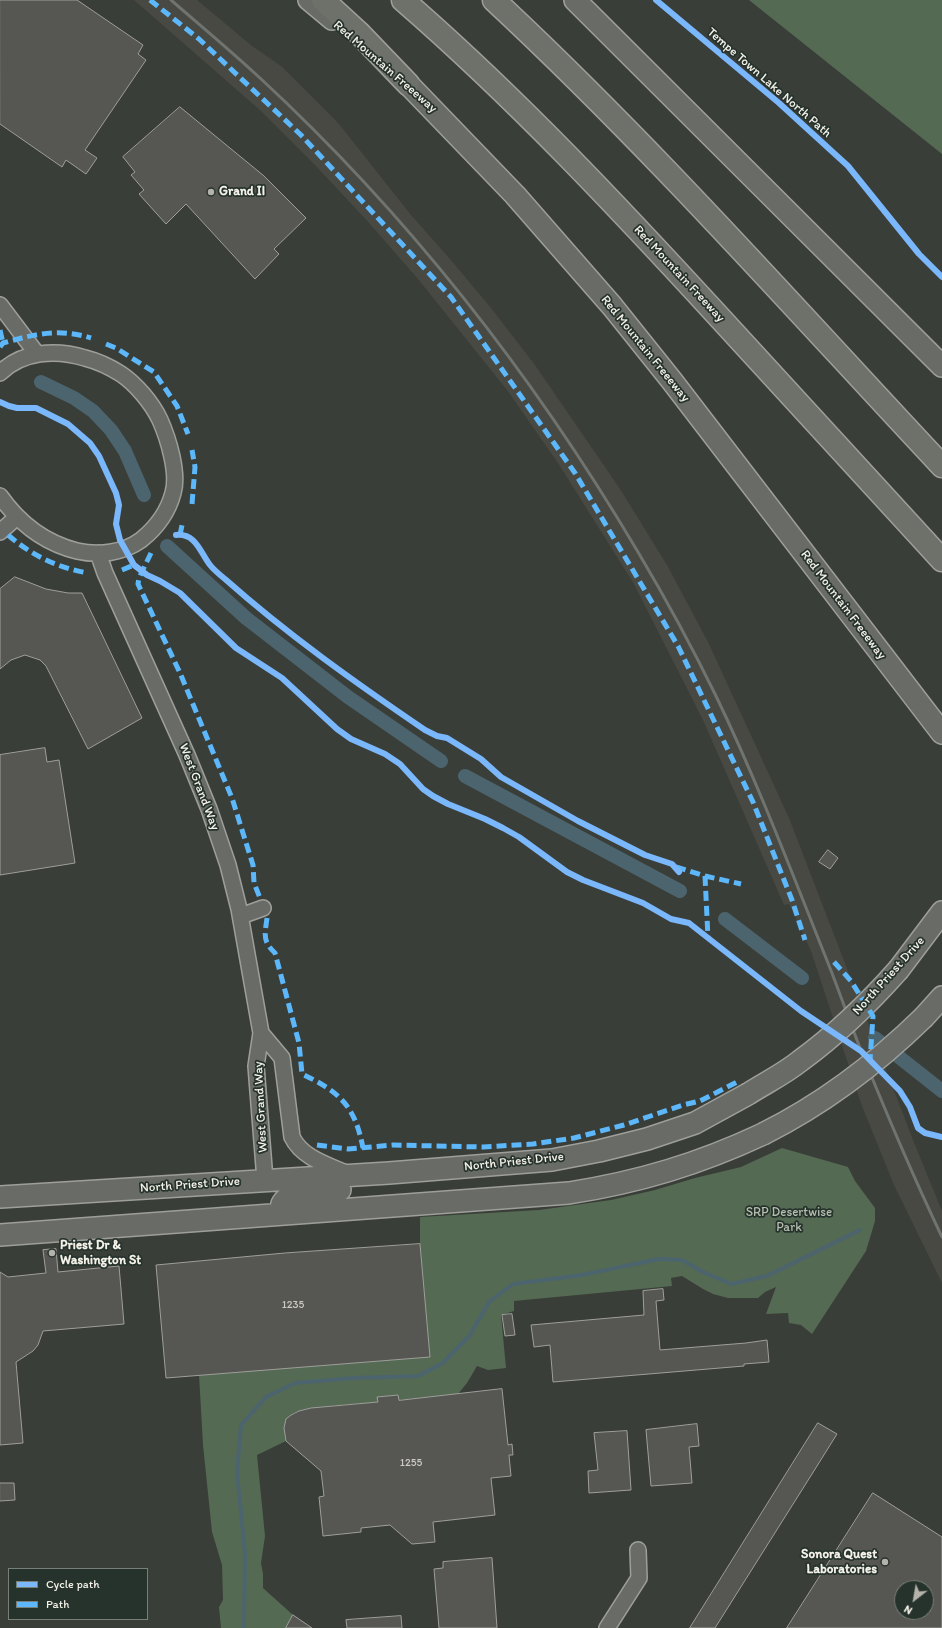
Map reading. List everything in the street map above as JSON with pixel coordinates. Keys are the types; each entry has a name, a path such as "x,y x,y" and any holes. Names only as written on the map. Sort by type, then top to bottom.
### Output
{"highway":[{"path":"323,0 359,32 408,84"},
{"name":"Red Mountain Freeway","path":"403,0 478,69 582,170 654,246 942,560"},
{"path":"494,0 630,133 942,466"}],"main road":[{"path":"574,0 942,366"},
{"name":"Red Mountain Freeeway","path":"408,84 515,195 612,306 672,381 942,733"},
{"name":"North Priest Drive","path":"0,1197 389,1173 552,1160 599,1151 648,1138 695,1123 748,1094 799,1062 835,1033 867,1004 899,969 942,912"},
{"path":"0,1235 547,1195 592,1190 639,1180 724,1152 763,1134 799,1114 842,1086 891,1047 924,1017 942,997"},
{"path":"280,1214 282,1204 287,1198 299,1193 357,1189 389,1173"}],"street":[{"name":"Red Mountain Freeeway","path":"308,0 408,84"},
{"path":"0,305 37,354"},
{"path":"0,496 9,515 56,544 83,552 98,553 112,552 128,548 152,531 163,518 173,492 173,465 160,419 148,401 121,374 99,362 76,355 61,353 37,354 8,367"},
{"path":"0,532 9,515"},
{"name":"West Grand Way","path":"98,553 104,573 207,802 228,865 241,916 262,1034 256,1066 264,1180"},
{"path":"241,916 264,908"},
{"name":"West Grand Way","path":"262,1034 282,1058 292,1137 296,1146 307,1155 324,1164 353,1175"},
{"path":"607,1628 639,1578 638,1550"}],"shaded area":[{"path":"134,0 197,0 252,46 281,66 339,124 411,215 491,308 535,365 620,489 667,565 708,642 789,818 915,1145 942,1211 942,1283 894,1185 862,1106 811,951 789,904 784,905 703,720 634,584 558,463 507,390 418,279 370,224 315,165 261,111"}],"green space":[{"path":"749,0 942,0 942,154"},
{"name":"SRP Desertwise Park","path":"782,1148 848,1167 855,1181 875,1208 875,1221 866,1251 812,1334 801,1325 789,1323 788,1313 766,1314 776,1287 765,1292 758,1298 728,1298 713,1294 682,1276 671,1278 672,1286 514,1301 514,1311 501,1315 506,1368 488,1370 477,1366 467,1383 458,1394 399,1400 398,1395 378,1397 378,1402 298,1411 287,1419 285,1426 286,1441 257,1455 265,1536 261,1563 263,1588 293,1615 286,1628 221,1628 219,1607 223,1600 222,1565 212,1532 203,1445 199,1375 430,1357 420,1244 420,1217 539,1210 611,1200 741,1167"}],"building":[{"path":"0,0 77,0 143,45 138,54 146,60 85,150 97,158 86,174 66,160 62,167 0,124"},
{"name":"Grand II","path":"180,107 264,176 306,218 274,249 279,254 255,279 186,204 166,224 139,194 144,190 131,175 135,172 123,157"},
{"path":"15,577 46,589 68,593 82,593 142,718 88,749 46,666 40,660 25,655 11,660 0,669 0,589"},
{"path":"45,748 47,762 59,760 75,863 0,875 0,755"},
{"path":"828,850 838,858 830,869 819,862"},
{"path":"420,1244 430,1357 166,1378 156,1265 285,1253"},
{"path":"56,1249 58,1272 119,1266 124,1324 43,1331 38,1345 33,1351 16,1362 23,1443 0,1445 0,1272 8,1277 46,1273 43,1250"},
{"path":"663,1289 664,1300 656,1301 660,1350 767,1340 769,1362 744,1364 744,1366 553,1382 550,1345 534,1347 531,1325 644,1315 643,1291"},
{"path":"512,1314 515,1335 505,1336 502,1315"},
{"path":"502,1389 508,1445 512,1444 513,1455 509,1455 511,1476 491,1478 495,1515 433,1522 435,1542 412,1544 390,1525 361,1528 361,1532 323,1536 319,1497 324,1496 321,1471 286,1441 284,1428 286,1419 299,1411 311,1408 378,1402 377,1397 398,1395 399,1400"},
{"path":"818,1423 837,1434 715,1628 690,1628"},
{"path":"697,1424 699,1446 689,1447 692,1483 651,1486 646,1430"},
{"path":"627,1431 631,1490 589,1493 588,1471 598,1470 594,1433"},
{"path":"0,1483 14,1483 15,1500 0,1501"},
{"name":"Sonora Quest Laboratories","path":"873,1493 942,1537 942,1628 787,1628"},
{"path":"492,1558 497,1628 439,1628 434,1569 443,1568 443,1562"},
{"path":"293,1615 312,1628 286,1628"},
{"path":"401,1616 402,1628 347,1628 346,1620"}],"waterway":[{"path":"41,382 74,398 93,411 111,430 125,451 144,495"},
{"path":"167,546 246,618 348,697 441,761"},
{"path":"465,776 680,891"},
{"path":"725,919 802,978"},
{"path":"875,1038 942,1091"},
{"path":"244,1628 245,1553 237,1473 241,1425 266,1397 295,1383 354,1378 418,1376 443,1363 470,1335 489,1302 513,1284 582,1275 659,1259 682,1260 703,1272 731,1284 767,1276 860,1230"}],"railway":[{"path":"171,0 249,68 315,131 418,243 512,362 598,487 669,605 707,678 731,729 788,862 881,1099 942,1237"}],"marked path":[{"path":"150,0 199,39 301,135 451,297 575,473 678,646 753,802 792,900 805,940"},
{"path":"0,330 3,343"},
{"path":"0,347 3,343 47,333 68,333 91,338"},
{"path":"106,344 116,348 154,372 177,406 188,434"},
{"path":"192,450 195,467 192,504"},
{"path":"180,535 182,525"},
{"path":"8,535 26,549 45,560 66,568 88,573"},
{"path":"151,553 139,578 138,584 180,673 232,798 253,865 254,883 260,898"},
{"path":"122,570 134,565"},
{"path":"676,867 705,876 741,884"},
{"path":"705,876 708,938"},
{"path":"267,918 265,937 268,945 275,953 299,1043 302,1074 326,1087 344,1102 355,1121 363,1148"},
{"path":"834,962 851,981 873,1016 870,1061"},
{"path":"317,1145 348,1149 393,1145 483,1147 533,1144 574,1138 624,1125 683,1105 700,1101 737,1082"}],"cycle path":[{"name":"Tempe Town Lake North Path","path":"656,0 779,103 848,166 919,254 942,277"},
{"path":"0,402 17,408 36,408 68,424 90,443 99,456 116,493 119,505 116,524 120,540 134,565 147,575 180,593 236,648 282,678 337,729 351,739 385,754 400,764 423,789 433,796 448,804 485,819 519,837 567,872 583,880 643,903 671,919 689,923 801,1011 861,1051 900,1091 910,1107 918,1128 925,1133 942,1137"},
{"path":"176,535 183,535 193,540 215,571 273,620 348,676 425,730 437,736 447,738 481,759 501,777 578,821 645,855 672,864 679,872"}],"place":[{"name":"Grand II","path":"211,192"},
{"name":"Priest Dr & Washington St","path":"52,1253"},
{"name":"Sonora Quest Laboratories","path":"885,1562"}]}
